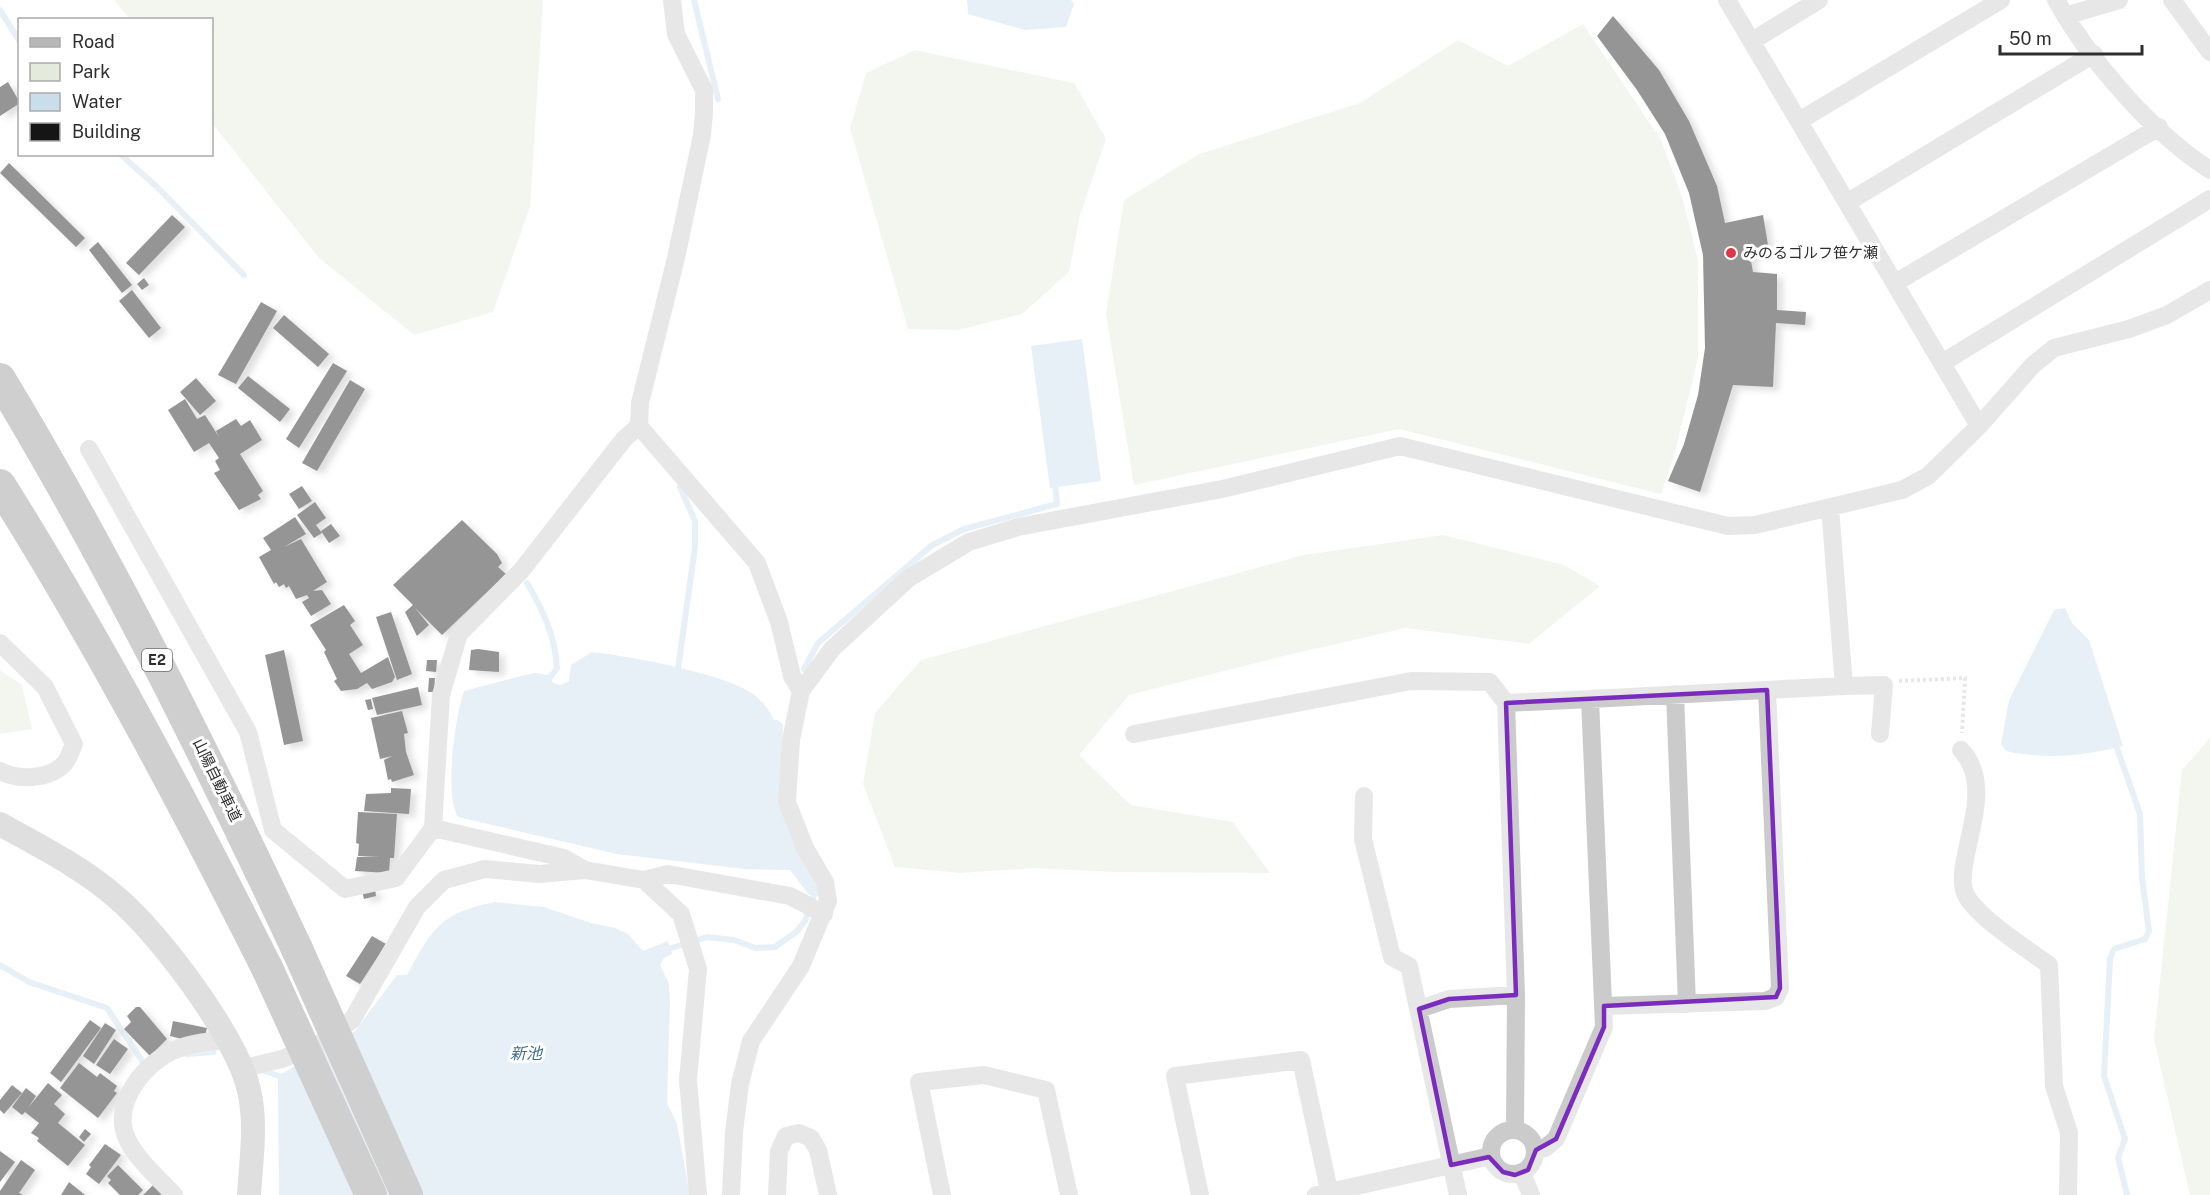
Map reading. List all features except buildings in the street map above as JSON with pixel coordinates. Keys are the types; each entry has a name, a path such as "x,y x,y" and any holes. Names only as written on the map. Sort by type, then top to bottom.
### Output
{"highway":[{"name":"山陽自動車道","path":"0,379 152,651 224,793 407,1195"},
{"path":"0,485 106,663 168,775 267,968 371,1195"}],"street":[{"path":"672,0 676,34 704,90 704,112 702,135 676,258 640,403 639,426 757,563 779,621 792,676 801,691"},
{"path":"1727,0 1979,426"},
{"path":"1752,41 1819,0"},
{"path":"1799,122 2001,0"},
{"path":"2056,0 2065,16 2125,94 2193,159 2210,170"},
{"path":"2065,16 2120,0"},
{"path":"2172,0 2210,52"},
{"path":"1848,202 2094,54"},
{"path":"1895,283 2159,127"},
{"path":"1942,363 2210,199"},
{"path":"731,1195 734,1132 740,1084 751,1041 801,966 815,909 828,901 825,882 805,848 787,802 791,740 801,691 832,649 909,578 969,542 1018,527 1222,489 1400,446 1728,526 1755,525 1902,490 1928,476 1979,426 2033,365 2054,348 2129,329 2167,315 2210,290"},
{"path":"89,449 248,732 273,830 345,889 396,878 433,828 441,695 459,634 521,571 624,439 639,426"},
{"path":"1830,507 1844,686"},
{"path":"0,643 45,687 74,744 64,765 40,777 11,776 0,771"},
{"path":"1134,734 1411,681 1490,682 1506,703 1516,995 1515,1130"},
{"path":"1506,703 1884,685 1880,734"},
{"path":"1604,1006 1765,1001 1776,997 1780,988 1767,690"},
{"path":"1675,694 1687,1004"},
{"path":"1536,1150 1545,1148 1556,1139 1604,1027 1590,699"},
{"path":"1961,750 1970,760 1977,807 1964,868 1963,884 1966,896 1982,914 2049,965 2054,1086 2069,1132 2068,1195"},
{"path":"1364,796 1363,839 1392,957 1409,966 1458,1195"},
{"path":"0,824 60,858 117,897 166,949 230,1041 244,1068 254,1131 249,1195"},
{"path":"433,828 564,858 585,870"},
{"path":"244,1068 282,1059 321,1043 352,1020 417,907 444,880 485,869 539,874 585,870 644,880 668,874 790,896 815,909"},
{"path":"644,880 681,914 698,969 688,1080 698,1195"},
{"path":"1419,1009 1449,999 1516,995"},
{"path":"174,1195 131,1148 125,1134 122,1117 125,1102 148,1067 176,1050 216,1041 230,1041"},
{"path":"1200,1195 1175,1076 1301,1060 1325,1194 1491,1156"},
{"path":"942,1195 918,1082 984,1075 1046,1090 1070,1195"},
{"path":"1515,1130 1531,1138 1536,1150 1533,1164 1522,1173 1515,1175 1497,1168 1491,1156 1492,1143 1496,1137 1515,1130"},
{"path":"777,1195 779,1151 786,1136 798,1133 811,1138 818,1150 828,1195"},
{"path":"1522,1173 1531,1195"}],"path":[{"path":"1884,685 1894,681 1965,678 1961,750"}],"highlighted area":[{"path":"1767,690 1780,988 1776,997 1604,1006 1604,1027 1556,1139 1536,1150 1528,1170 1515,1175 1503,1172 1489,1157 1451,1165 1419,1009 1449,999 1516,995 1506,703"}],"green space":[{"path":"114,0 543,0 530,207 493,312 414,335 319,258 213,124 213,18 129,18"},
{"path":"1583,24 1661,140 1682,197 1698,260 1698,358 1675,452 1661,494 1399,429 1134,485 1106,314 1124,200 1199,154 1360,103 1458,40 1508,66"},
{"path":"915,50 1074,83 1106,139 1080,215 1069,272 1022,314 958,330 908,329 850,128 866,73"},
{"path":"1443,535 1564,565 1600,586 1529,644 1406,628 1129,695 1079,755 1131,805 1233,822 1270,873 1112,872 1034,868 961,873 895,867 863,784 875,713 921,660 1304,555"},
{"path":"0,670 22,685 32,729 0,734"},
{"path":"2210,738 2210,1195 2190,1195 2154,1039 2182,770"}],"water":[{"path":"967,0 1071,0 1074,4 1066,27 1025,30 968,14"},
{"path":"1082,339 1101,481 1050,488 1031,346"},
{"path":"2065,608 2072,623 2089,640 2123,746 2065,756 2006,751 2001,744 2009,700 2054,610"},
{"path":"592,652 650,661 718,678 750,692 761,701 774,720 778,720 783,725 781,805 792,839 822,895 809,895 790,870 744,869 617,854 458,817 454,806 451,774 454,736 464,691 535,673 549,675 553,683 561,685 569,681 571,665"},
{"name":"新池","path":"494,902 544,907 591,923 615,928 628,934 643,951 668,941 672,954 664,958 660,965 669,984 670,1002 667,1103 677,1124 690,1195 279,1195 278,1076 355,1031 397,975 407,975 431,934 440,925 461,912"}],"waterway":[{"path":"694,0 718,99"},
{"path":"0,10 18,39"},
{"path":"122,156 157,187 244,275"},
{"path":"804,669 818,643 931,546 964,529 1057,504 1055,484"},
{"path":"677,676 695,547 695,521 680,487"},
{"path":"527,583 543,613 554,645 557,668 546,683"},
{"path":"2117,748 2140,814 2142,878 2149,931 2145,939 2114,949 2110,959 2104,1076 2125,1139 2118,1158 2127,1195"},
{"path":"665,950 707,937 734,940 755,948 775,947 796,932 805,921 815,893 814,889"},
{"path":"0,965 29,982 107,1008 147,1068"},
{"path":"187,1054 213,1052"},
{"path":"262,1070 284,1078"}],"place":[{"name":"みのるゴルフ笹ケ瀬","path":"1731,253"}]}
